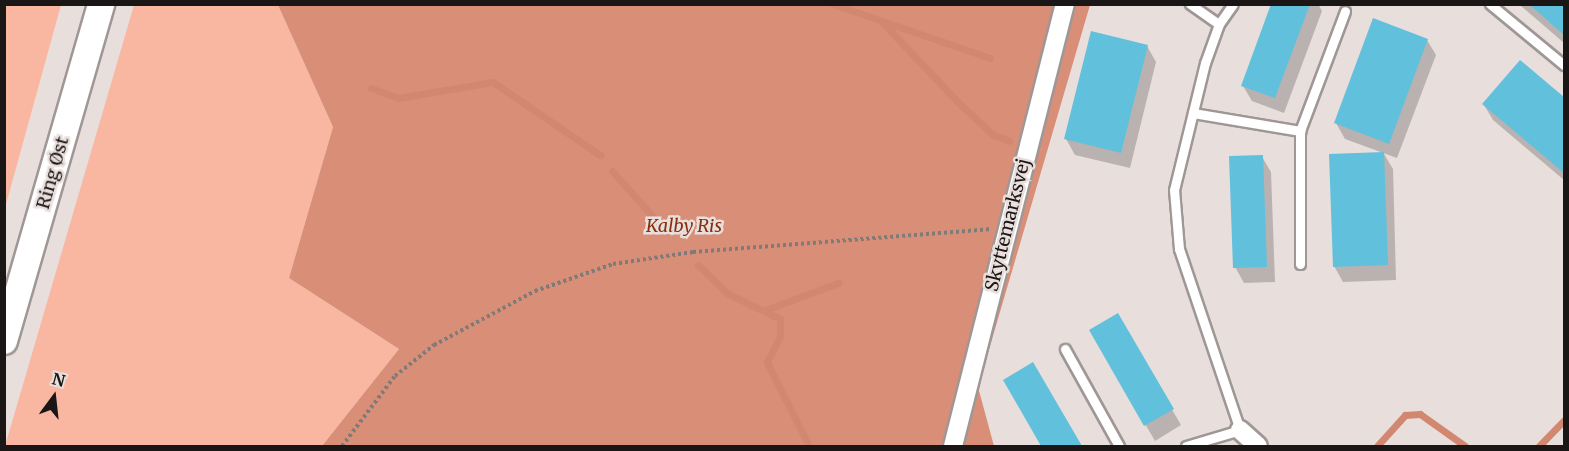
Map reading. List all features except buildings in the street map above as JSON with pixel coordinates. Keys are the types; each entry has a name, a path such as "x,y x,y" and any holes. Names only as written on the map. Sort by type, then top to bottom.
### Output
{"main road":[{"name":"Ring Øst","path":"4,341 102,4"}],"street":[{"name":"Skyttemarksvej","path":"953,447 1065,4"},
{"path":"1240,430 1258,447"}],"lane":[{"path":"1190,4 1219,24"},
{"path":"1186,447 1240,430 1179,249 1174,190 1193,113 1219,24 1233,4"},
{"path":"1490,4 1564,65"},
{"path":"1300,264 1300,131 1345,11"},
{"path":"1193,113 1300,131"},
{"path":"1065,349 1119,447"}],"path":[{"path":"342,447 395,376 434,345 535,291 613,264 693,252 1008,227"}],"shaded area":[{"path":"4,5 61,5 5,208"},
{"path":"134,5 278,5 333,127 289,278 399,349 322,446 5,446"}],"green space":[{"name":"Kalby Ris","path":"278,5 1090,5 978,387 994,446 322,446 399,349 289,278 333,127"}],"waterway":[{"path":"833,4 990,58"},
{"path":"882,22 959,103 992,134 1010,141"},
{"path":"371,88 398,98 493,82 600,155"},
{"path":"612,171 667,232"},
{"path":"698,265 727,293 780,319 780,336 767,362 809,446"},
{"path":"768,309 838,283"},
{"path":"1377,446 1405,415 1420,414 1465,446"},
{"path":"1539,446 1564,420"}]}
